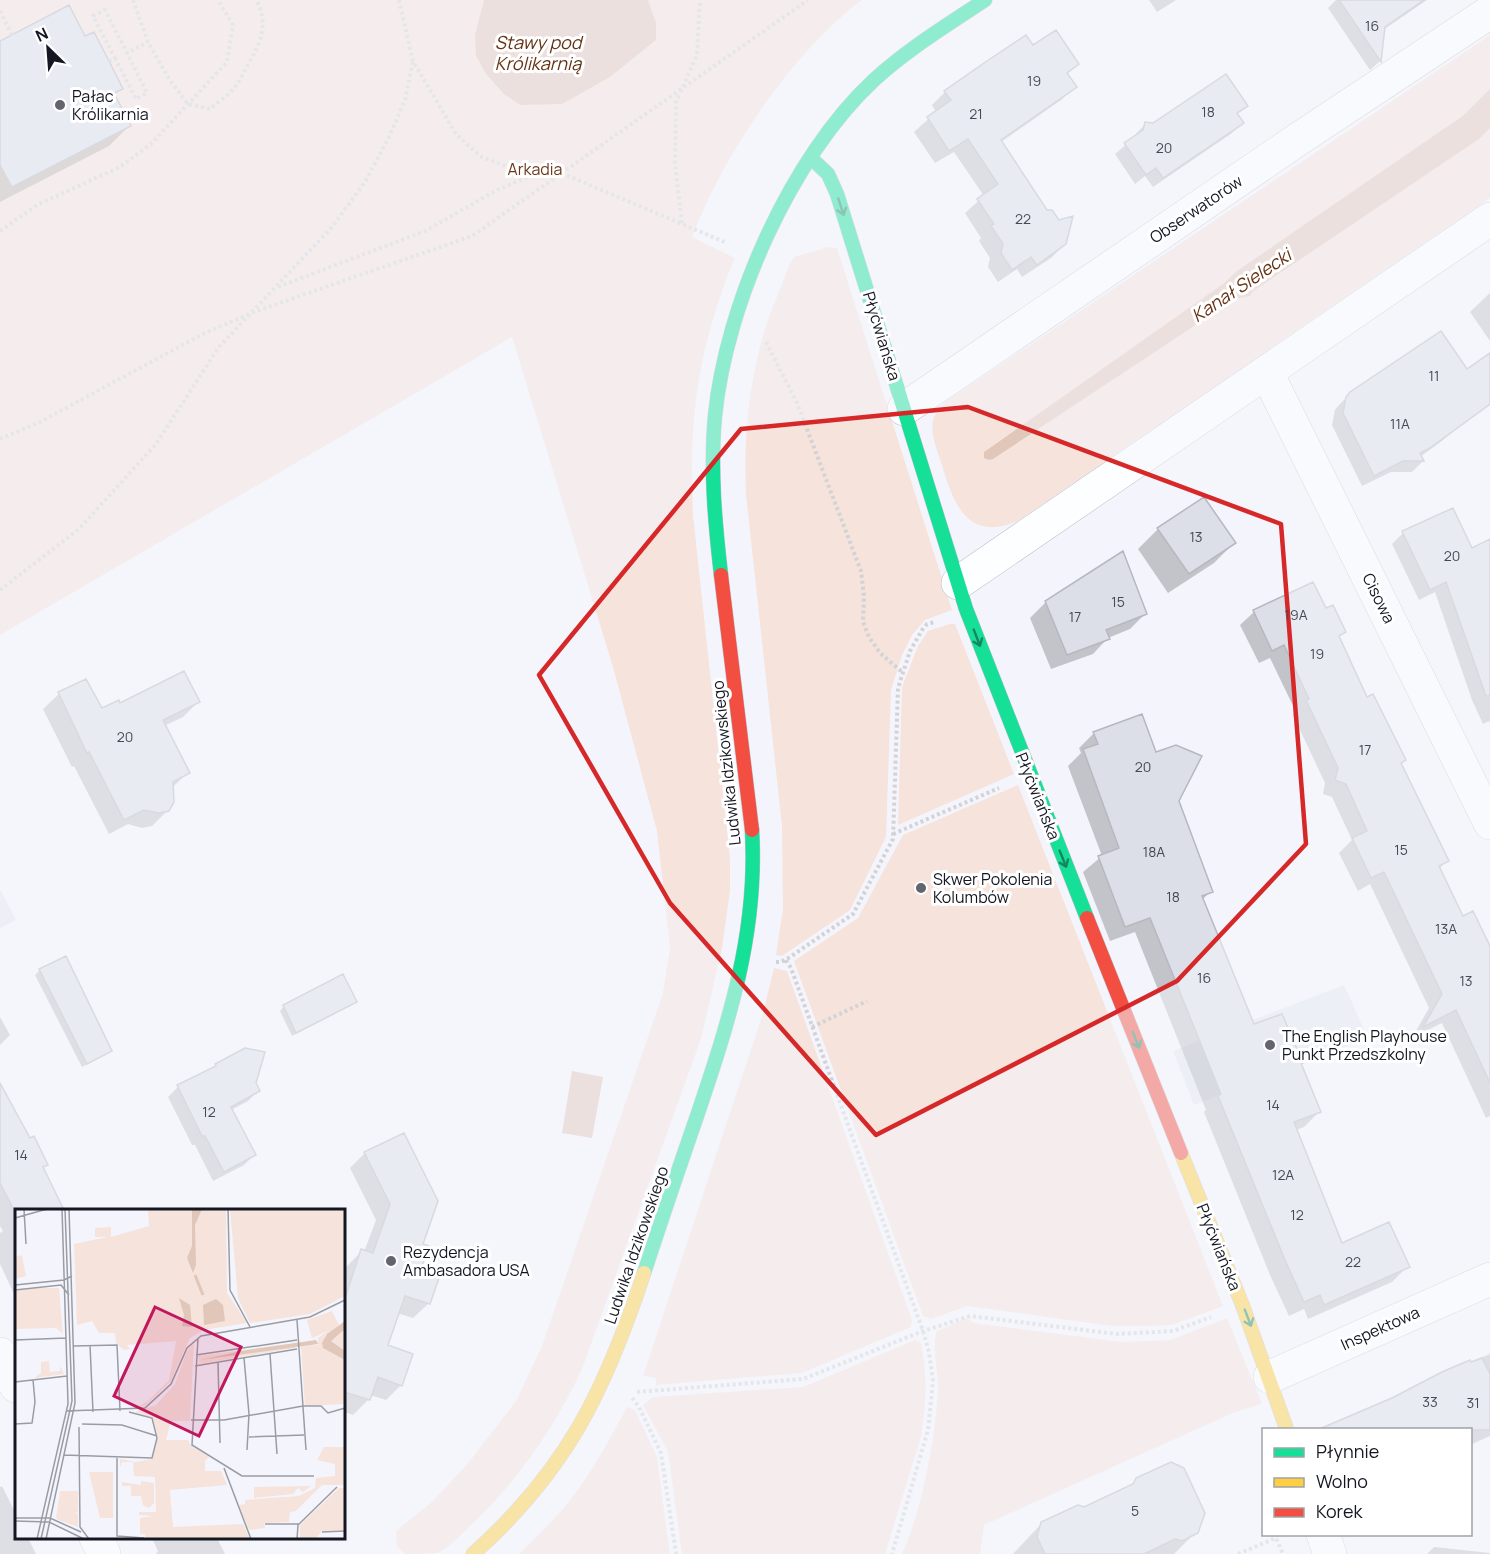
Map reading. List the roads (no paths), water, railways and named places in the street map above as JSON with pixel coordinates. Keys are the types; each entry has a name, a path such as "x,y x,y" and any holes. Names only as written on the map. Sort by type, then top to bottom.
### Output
{"street":[{"name":"Ludwika Idzikowskiego","path":"473,1554 518,1512 547,1477 576,1435 610,1369 738,987 751,910 752,833 717,539 714,488 714,435 720,380 737,318 758,256 786,200 811,158 844,113 873,82 911,51 985,0"},
{"name":"Obserwatorów","path":"904,409 1268,159 1490,12"},
{"name":"Płyćwiańska","path":"811,158 828,174 837,194 966,609 1033,783 1242,1304 1286,1428"},
{"path":"958,583 1490,219"},
{"name":"Cisowa","path":"1267,372 1490,823"},
{"name":"Inspektowa","path":"1270,1377 1490,1280"},
{"path":"0,1354 15,1384"},
{"path":"1324,1536 1330,1554"},
{"path":"96,1539 104,1554"}],"water":[{"name":"Stawy pod Królikarnią","path":"484,0 648,0 656,23 656,40 610,77 562,104 520,105 504,94 486,74 476,56 475,35"},
{"name":"Kanał Sielecki","path":"1490,89 1490,128 1479,139 1252,292 1250,296 1235,299 993,459 984,458 984,452 1223,284 1237,271 1464,115"},
{"path":"572,1071 603,1077 592,1138 562,1133"}],"place":[{"name":"Pałac Królikarnia","path":"60,105"},
{"name":"Skwer Pokolenia Kolumbów","path":"921,888"},
{"name":"The English Playhouse Punkt Przedszkolny","path":"1270,1045"},
{"name":"Rezydencja Ambasadora USA","path":"391,1261"}],"park label":[{"name":"Arkadia","path":"535,169"}]}
